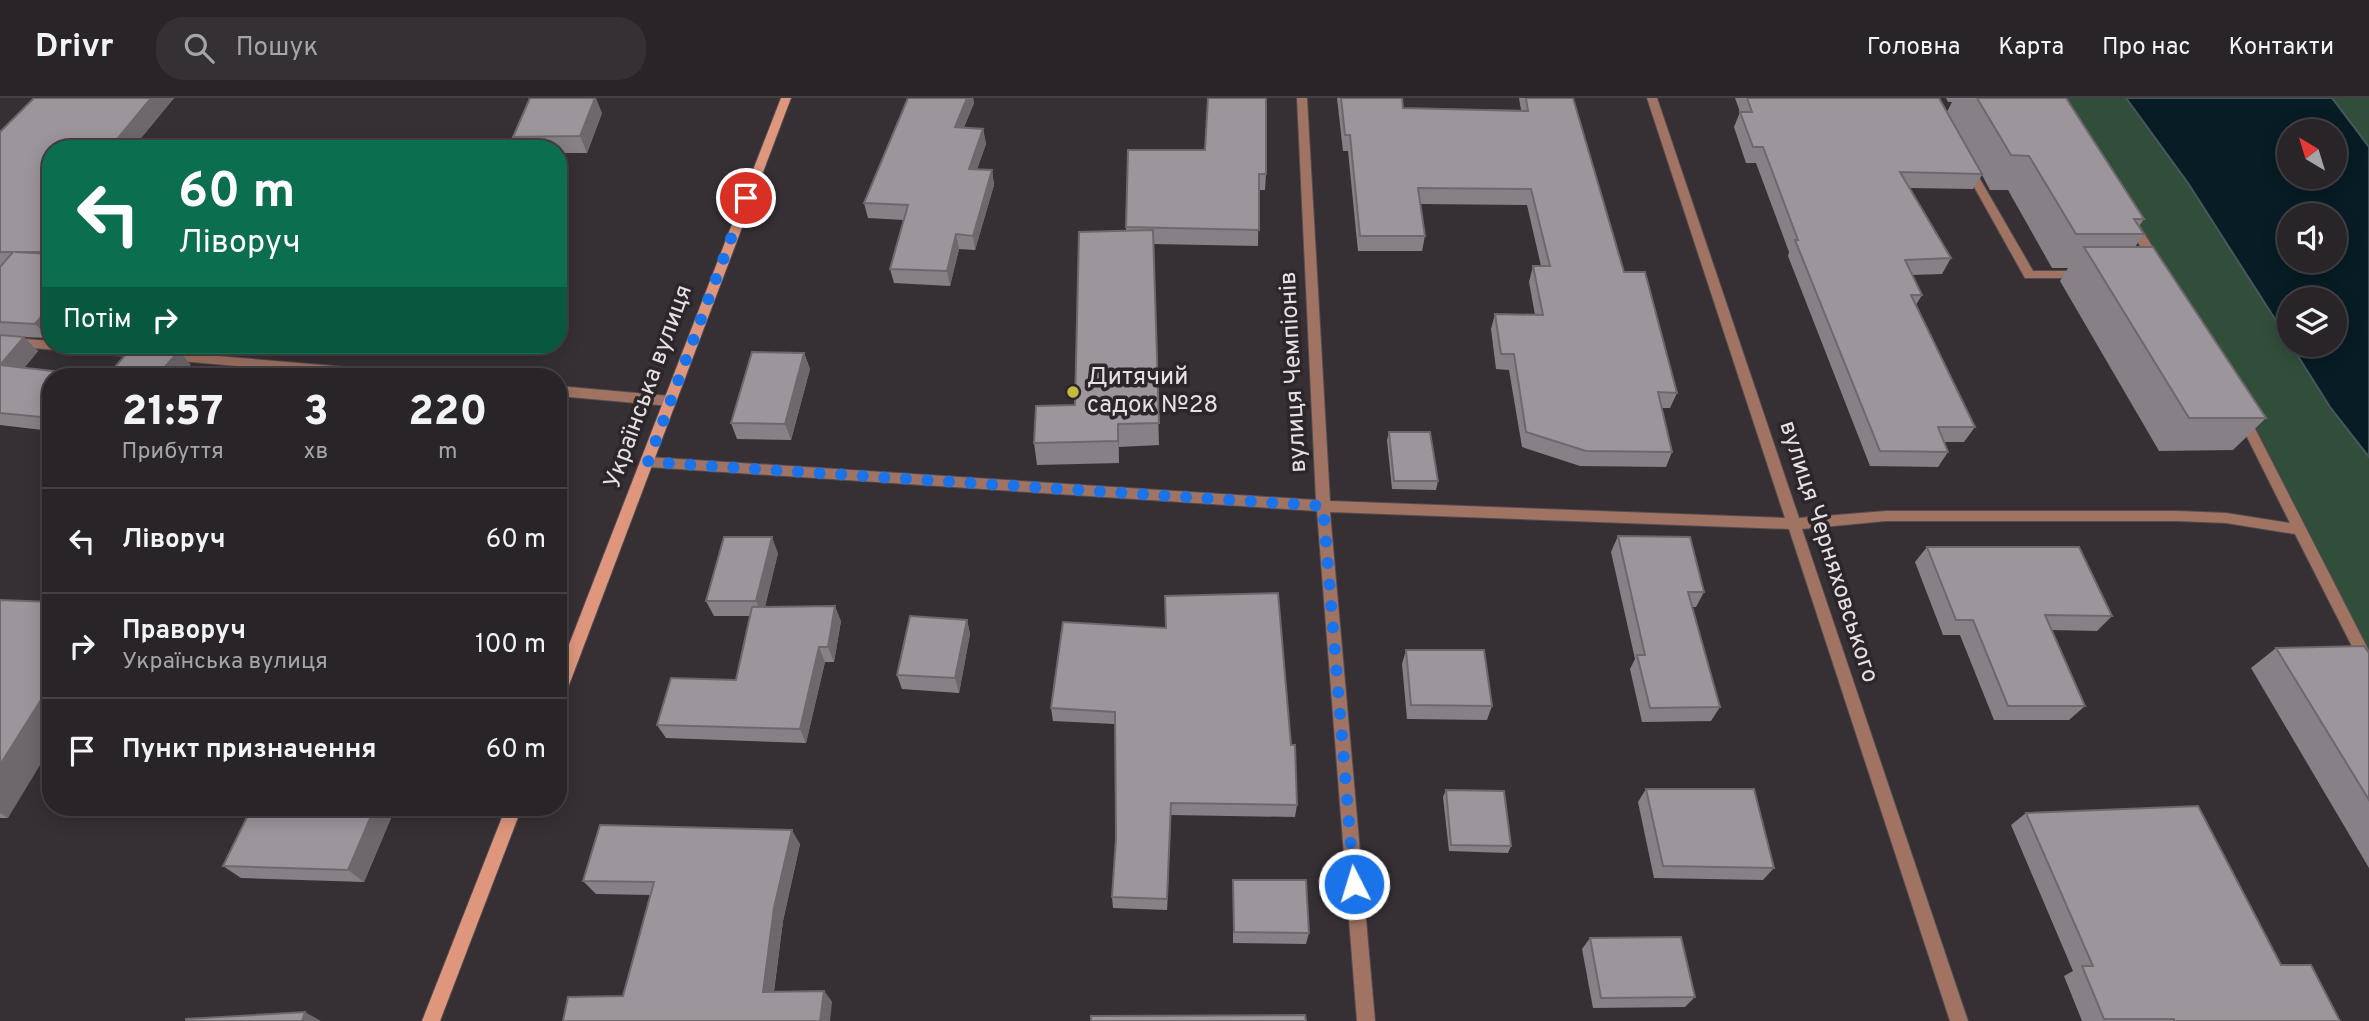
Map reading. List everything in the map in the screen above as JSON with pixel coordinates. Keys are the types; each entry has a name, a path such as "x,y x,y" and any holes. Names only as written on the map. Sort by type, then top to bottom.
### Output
{"main road":[{"name":"Українська вулиця","path":"567,670 786,98"},
{"path":"431,1021 511,816"}],"street":[{"name":"вулиця Чемпіонів","path":"1302,98 1323,506 1366,1021"},
{"name":"вулиця Черняховського","path":"1652,98 1959,1021"},
{"path":"1962,155 2028,275 2096,275"},
{"path":"2128,216 2157,275"},
{"path":"0,341 42,345"},
{"path":"146,354 304,368"},
{"path":"567,392 670,401"},
{"path":"2234,399 2369,666"},
{"path":"648,462 1323,506 1795,524 1886,516 2178,516 2226,518 2302,530"}],"green space":[{"path":"2055,98 2126,98 2188,183 2277,323 2277,357 2298,357 2330,407 2369,457 2369,666 2203,340"},
{"path":"2332,98 2369,98 2369,147"}],"water":[{"path":"2126,98 2332,98 2369,147 2369,457 2330,407 2299,357 2347,357 2347,287 2277,287 2277,322 2188,183"}],"building":[{"path":"34,98 151,98 116,140 42,140 42,250 15,252 42,254 42,316 35,324 0,322 0,267 13,252 0,252 0,132"},
{"path":"530,98 595,98 580,136 513,137"},
{"path":"908,98 967,98 955,127 983,129 969,169 992,170 973,236 956,234 947,271 890,269 908,205 864,203"},
{"path":"1208,98 1266,98 1266,174 1259,174 1259,230 1126,227 1128,150 1205,150"},
{"path":"1341,98 1402,98 1403,108 1528,111 1526,98 1573,98 1624,272 1645,272 1677,393 1658,392 1672,452 1586,451 1526,432 1514,354 1501,354 1495,314 1543,315 1533,266 1550,266 1531,189 1418,188 1425,236 1360,236 1350,135 1345,135"},
{"path":"1747,98 1939,98 1982,174 1900,172 1951,258 1905,260 1922,295 1911,295 1975,427 1938,427 1948,452 1880,451 1795,240 1798,240 1763,147 1753,147 1740,112 1752,112"},
{"path":"1977,98 2066,98 2144,219 2134,219 2144,234 2076,234 2029,156 2011,155"},
{"path":"1153,230 1159,423 1118,424 1118,441 1034,443 1036,406 1075,405 1079,232"},
{"path":"2084,247 2153,247 2266,418 2189,418"},
{"path":"0,335 24,337 0,365"},
{"path":"752,352 804,353 785,424 731,423"},
{"path":"126,354 176,354 164,368 114,368"},
{"path":"0,365 42,370 42,417 0,413"},
{"path":"1389,432 1430,432 1438,481 1394,481"},
{"path":"1618,536 1690,537 1704,592 1688,592 1720,707 1650,708 1637,655 1645,655"},
{"path":"724,537 772,537 756,601 706,601"},
{"path":"1927,547 2079,547 2112,616 2045,615 2085,706 2008,706 1973,620 1956,620"},
{"path":"1278,593 1291,745 1295,745 1297,805 1171,803 1167,899 1112,897 1116,838 1115,712 1051,708 1063,622 1166,628 1165,596"},
{"path":"0,600 42,602 42,698 0,765"},
{"path":"835,606 828,647 819,647 800,729 657,725 671,678 736,680 752,607"},
{"path":"910,616 967,620 955,678 897,675"},
{"path":"2364,646 2369,653 2369,800 2276,648"},
{"path":"1406,650 1484,650 1492,706 1411,705"},
{"path":"1646,789 1754,789 1774,868 1663,866"},
{"path":"1446,790 1504,791 1511,846 1451,845"},
{"path":"2198,806 2281,965 2311,965 2340,1021 2104,1019 2082,966 2093,966 2026,813"},
{"path":"248,816 371,816 348,870 223,866"},
{"path":"600,825 792,830 774,908 763,992 824,991 820,1021 563,1021 568,997 623,996 654,882 583,881"},
{"path":"1233,880 1306,880 1309,933 1234,932"},
{"path":"1681,937 1695,997 1601,998 1590,938"},
{"path":"305,1012 302,1021 186,1021 186,1019"},
{"path":"1305,1015 1306,1021 1091,1021 1091,1016"}],"place":[{"name":"Дитячий садок №28","path":"1073,392"}],"route":[{"path":"746,198 648,462 1323,506 1354,884"}]}
